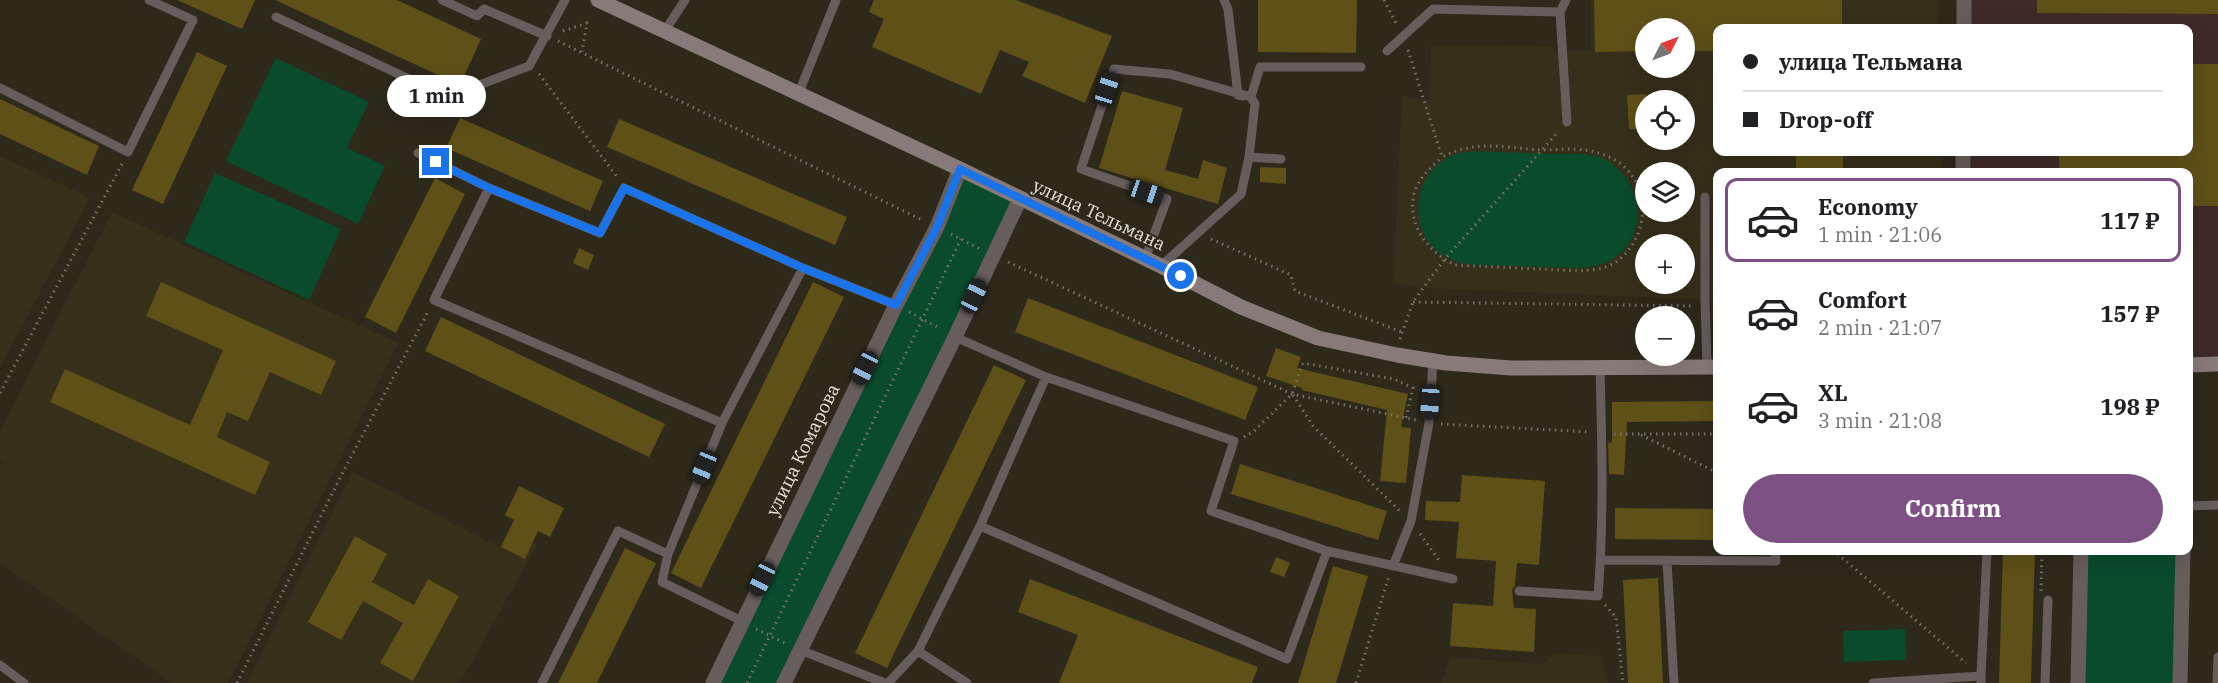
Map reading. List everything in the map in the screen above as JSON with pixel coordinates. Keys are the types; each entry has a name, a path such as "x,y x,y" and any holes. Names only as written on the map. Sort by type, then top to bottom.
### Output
{"main road":[{"name":"улица Тельмана","path":"598,0 960,169 1241,307 1318,338 1433,361 1511,368 1712,367"},
{"path":"2193,365 2218,364"}],"street":[{"path":"1964,0 1964,24"},
{"name":"улица Комарова","path":"713,683 896,305 937,227 960,169"},
{"path":"784,683 955,337 1020,199"},
{"path":"2078,683 2081,555"},
{"path":"2180,683 2183,555"}],"lane":[{"path":"0,88 128,152 193,20 148,0"},
{"path":"442,0 477,16 484,9 547,36"},
{"path":"276,17 448,97 529,66 547,36 564,0"},
{"path":"664,32 685,0"},
{"path":"798,95 836,0"},
{"path":"1224,0 1228,9 1238,95"},
{"path":"1566,0 1560,12 1567,122"},
{"path":"1387,51 1433,9 1560,12"},
{"path":"1161,266 1241,194 1249,157 1254,104 1251,98 1260,66 1361,67"},
{"path":"1145,259 1167,199 1081,170 1114,69 1170,74 1251,98"},
{"path":"418,153 489,188 600,233 624,188 803,268 896,305"},
{"path":"1249,157 1281,159"},
{"path":"489,188 434,300 722,423"},
{"path":"1705,197 1705,306 1712,367"},
{"path":"742,621 662,582 668,554 722,423 803,268"},
{"path":"955,337 1046,377 1234,441 1211,511 1327,551 1453,579"},
{"path":"1393,566 1411,521 1429,423 1433,361"},
{"path":"1519,591 1598,597 1601,560 1600,368"},
{"path":"800,650 886,683 918,651 980,526 1046,377"},
{"path":"2193,506 2218,505"},
{"path":"980,526 1287,659 1327,551"},
{"path":"542,683 618,531 668,554"},
{"path":"1601,560 1776,561 1775,555"},
{"path":"1873,683 1981,680 1988,555"},
{"path":"1667,561 1674,683"},
{"path":"2045,683 2048,600"},
{"path":"918,651 967,683"},
{"path":"2217,683 2218,657"},
{"path":"0,665 24,683"}],"path":[{"path":"1384,0 1403,36 1443,157"},
{"path":"547,36 587,22 582,53"},
{"path":"552,48 556,40 993,255 1292,394 1429,423 1640,435 1713,434"},
{"path":"543,66 539,75 624,188"},
{"path":"1400,341 1413,302 1444,260 1567,122"},
{"path":"1475,147 1583,150 1604,154 1621,164 1635,179 1642,196 1642,221 1637,236 1628,251 1614,264 1597,270 1471,268 1455,265 1444,260 1426,244 1414,213 1414,192 1425,173 1443,157 1456,151 1475,147"},
{"path":"0,393 128,152"},
{"path":"1198,234 1291,275 1295,291 1402,332"},
{"path":"747,683 961,239"},
{"path":"237,683 342,474 434,300"},
{"path":"1413,302 1705,306"},
{"path":"896,305 955,337"},
{"path":"1234,441 1253,432 1292,394 1303,363 1394,379 1413,388 1406,418"},
{"path":"1292,394 1313,426 1411,521 1453,579"},
{"path":"1640,435 1713,471"},
{"path":"1839,555 1981,680"},
{"path":"1356,683 1393,566"},
{"path":"1598,597 1616,617 1623,683"},
{"path":"742,621 800,650"}],"shaded area":[{"path":"1591,0 1938,0 1938,24 1713,24 1713,156 1941,156 1941,168 1713,168 1713,300 1423,288 1393,283 1402,96 1429,100 1431,45 1550,46 1557,51 1591,51"},
{"path":"1964,0 2218,0 2218,364 2193,365 2193,168 1963,168 1963,156 2193,156 2193,24 1964,24"},
{"path":"0,156 90,198 0,368"},
{"path":"112,212 398,343 228,683 172,683 0,563 0,467 3,462 0,460 0,431"},
{"path":"353,472 499,547 508,530 537,545 460,683 247,683"},
{"path":"1554,653 1601,656 1608,683 1441,683 1451,657 1543,664"}],"green space":[{"path":"276,58 369,102 347,148 385,166 358,224 226,161"},
{"path":"1475,151 1579,154 1604,159 1627,179 1634,193 1635,222 1637,223 1633,237 1624,250 1611,260 1584,268 1472,265 1445,257 1430,244 1422,230 1418,215 1419,200 1423,185 1431,172 1442,161 1459,153"},
{"path":"960,169 1020,199 784,683 713,683"},
{"path":"215,173 341,229 309,300 184,242"},
{"path":"2081,555 2183,555 2180,683 2078,683"},
{"path":"1905,629 1906,660 1844,662 1843,631"}],"building":[{"path":"177,0 255,0 242,29"},
{"path":"275,0 397,0 481,39 460,85"},
{"path":"874,0 1016,0 1112,36 1085,103 1022,76 1029,62 1000,50 981,94 872,47 884,19 869,12"},
{"path":"1258,0 1357,0 1356,53 1258,52"},
{"path":"1594,0 1842,0 1842,24 1713,24 1713,51 1695,51 1695,18 1635,18 1635,51 1595,52"},
{"path":"2037,0 2218,0 2218,14 2037,13"},
{"path":"197,52 227,66 163,204 132,190"},
{"path":"2193,64 2218,64 2218,206 2193,206 2193,168 2059,168 2059,156 2193,156"},
{"path":"1122,91 1183,108 1165,170 1198,179 1203,160 1227,168 1218,204 1099,168"},
{"path":"1627,95 1635,95 1635,129 1629,129"},
{"path":"0,99 99,146 87,175 0,134"},
{"path":"460,118 603,181 590,211 446,148"},
{"path":"619,119 847,217 835,245 607,147"},
{"path":"1796,156 1843,156 1843,168 1796,168"},
{"path":"1260,167 1286,168 1286,184 1260,182"},
{"path":"435,178 465,194 396,333 365,317"},
{"path":"579,248 594,255 588,270 573,263"},
{"path":"161,282 336,361 321,395 270,372 248,421 227,412 217,437 270,462 255,495 50,402 65,369 190,425 223,350 146,316"},
{"path":"813,282 844,297 701,588 671,573"},
{"path":"1028,298 1258,387 1245,420 1015,332"},
{"path":"441,317 665,424 649,457 425,351"},
{"path":"1276,348 1301,357 1297,368 1408,394 1401,427 1411,428 1406,483 1380,481 1387,410 1302,390 1302,388 1266,376"},
{"path":"994,365 1026,380 887,668 855,653"},
{"path":"1713,401 1713,421 1627,422 1624,475 1609,474 1608,443 1612,442 1612,402"},
{"path":"1240,464 1387,511 1378,540 1231,494"},
{"path":"1462,475 1545,481 1539,565 1517,563 1515,586 1512,590 1514,608 1536,609 1534,652 1450,646 1453,603 1493,606 1496,561 1456,558 1459,522 1425,520 1426,501 1460,502"},
{"path":"519,486 564,508 550,537 538,531 525,559 501,547 514,520 505,515"},
{"path":"1615,508 1713,509 1713,540 1615,539"},
{"path":"355,536 387,554 372,582 414,605 428,579 459,596 413,681 380,663 403,623 363,601 341,640 308,622"},
{"path":"625,548 656,563 597,683 558,683"},
{"path":"2003,555 2035,555 2031,683 1999,683"},
{"path":"1276,557 1290,563 1284,577 1270,572"},
{"path":"1333,566 1368,576 1336,683 1298,683"},
{"path":"1658,578 1663,683 1628,683 1623,580"},
{"path":"1030,579 1258,667 1252,683 1059,683 1078,635 1018,612"}],"route":[{"path":"436,162 489,188 600,233 624,188 803,268 896,305 937,227 960,169 1181,276"}]}
